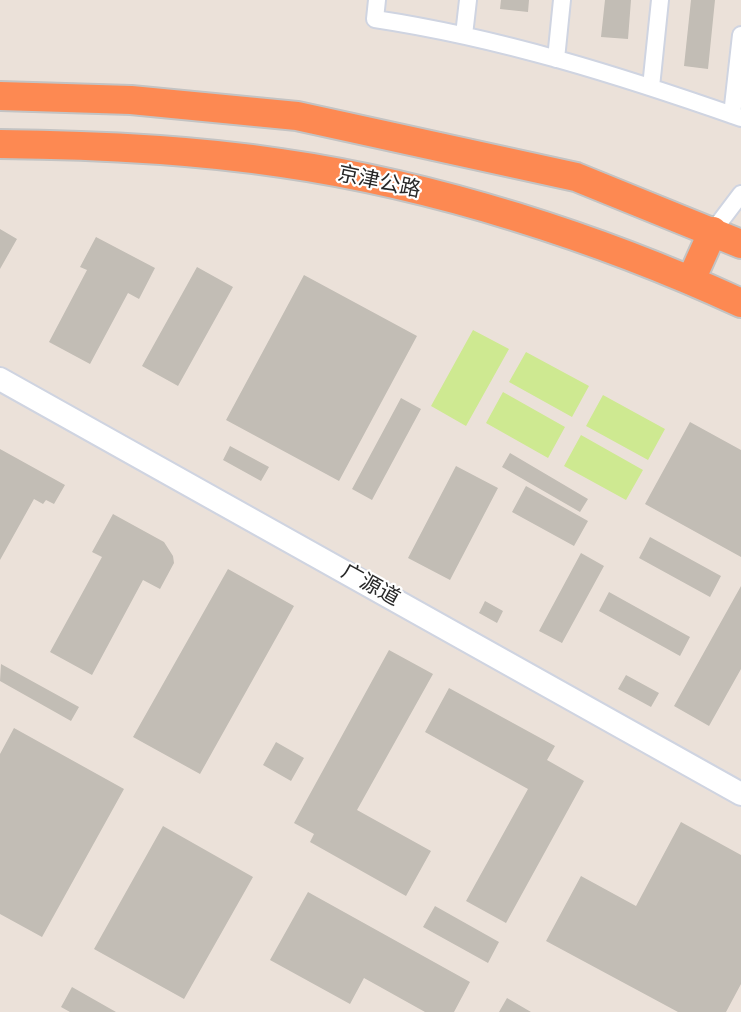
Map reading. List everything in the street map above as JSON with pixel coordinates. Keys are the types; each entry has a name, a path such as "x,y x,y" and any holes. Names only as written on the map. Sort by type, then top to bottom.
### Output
{"highway":[{"path":"0,96 131,100 297,116 576,177 741,244"},
{"name":"京津公路","path":"0,144 126,148 293,165 443,195 691,280 741,303"},
{"path":"691,280 713,231"}],"main road":[{"name":"广源道","path":"0,379 741,794"}],"street":[{"path":"377,0 375,19 464,34 651,87 737,117 741,35"},
{"path":"464,34 468,0"},
{"path":"556,59 561,0"},
{"path":"651,87 660,0"},
{"path":"713,231 741,194"}],"green space":[{"path":"473,330 509,349 466,426 431,406"},
{"path":"526,352 589,386 572,417 509,382"},
{"path":"503,392 565,427 548,458 486,423"},
{"path":"603,395 665,429 648,460 586,426"},
{"path":"581,435 643,470 626,500 564,466"}],"building":[{"path":"501,0 529,0 528,12 500,9"},
{"path":"605,0 631,0 628,39 601,37"},
{"path":"691,0 715,0 708,69 684,66"},
{"path":"0,229 17,239 0,269"},
{"path":"96,237 155,268 139,299 128,293 90,364 49,342 87,270 80,267"},
{"path":"197,267 233,287 178,386 142,366"},
{"path":"304,275 417,336 339,481 226,420"},
{"path":"401,398 421,409 372,500 352,489"},
{"path":"690,422 741,450 741,557 645,504"},
{"path":"230,446 269,467 261,481 223,460"},
{"path":"0,449 65,485 54,504 46,500 43,504 34,499 0,560"},
{"path":"510,453 588,499 580,512 502,467"},
{"path":"456,466 498,488 450,580 408,558"},
{"path":"526,486 588,521 574,546 512,512"},
{"path":"113,514 164,542 173,556 174,563 160,589 143,580 92,675 50,652 102,557 92,552"},
{"path":"650,537 721,576 710,597 639,558"},
{"path":"581,553 604,566 562,643 539,631"},
{"path":"228,569 294,606 200,774 133,737"},
{"path":"741,586 741,669 709,726 674,706"},
{"path":"609,592 690,637 680,656 599,611"},
{"path":"485,601 503,611 497,623 479,613"},
{"path":"389,650 433,674 357,810 431,851 406,896 310,842 314,834 294,823"},
{"path":"1,664 79,707 71,721 0,681"},
{"path":"626,675 659,693 651,707 618,689"},
{"path":"449,688 555,746 547,760 584,781 506,923 466,901 528,789 425,732"},
{"path":"14,728 124,789 42,937 0,914 0,754"},
{"path":"276,742 304,758 291,781 263,765"},
{"path":"681,822 741,855 741,984 726,1012 678,1012 546,941 581,876 636,906"},
{"path":"163,826 253,877 184,999 94,949"},
{"path":"308,892 470,982 454,1012 425,1012 364,978 350,1004 270,960"},
{"path":"435,906 499,942 488,963 423,927"},
{"path":"72,987 116,1012 70,1012 61,1007"},
{"path":"507,998 531,1012 499,1012"}]}
